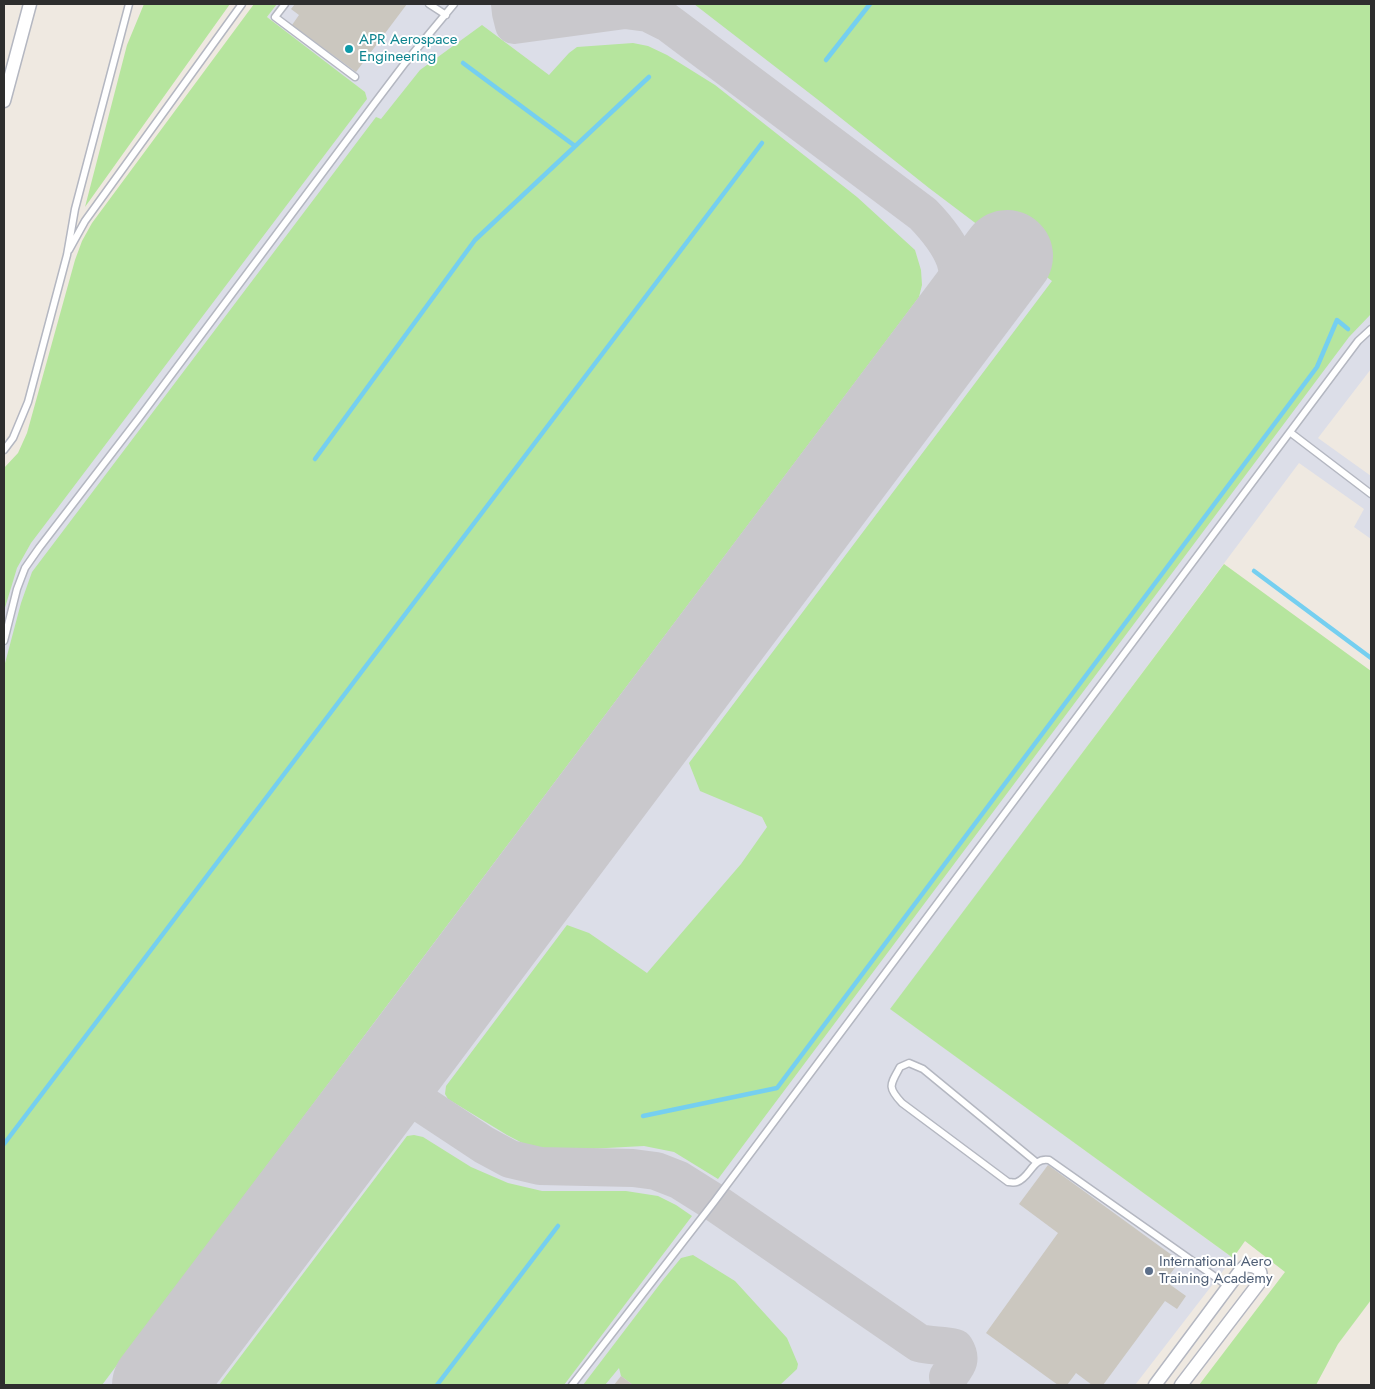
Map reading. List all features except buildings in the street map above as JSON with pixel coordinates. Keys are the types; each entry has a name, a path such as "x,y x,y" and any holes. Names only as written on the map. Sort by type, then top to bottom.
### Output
{"street":[{"path":"4,100 30,4"},
{"path":"1155,1385 1228,1286 1245,1266 1253,1265 1260,1271 1262,1277 1259,1283 1182,1385"}],"lane":[{"path":"4,450 12,438 28,402 67,255 75,209 129,4"},
{"path":"67,255 85,221 242,4"},
{"path":"285,4 275,17 355,77"},
{"path":"429,4 446,14"},
{"path":"4,641 17,589 25,568 39,548 139,418 405,63 454,4"},
{"path":"572,1385 714,1202 1358,341 1371,329"},
{"path":"1291,432 1371,494"},
{"path":"1036,1162 923,1070 909,1063 900,1067 891,1083 893,1093 910,1109 1008,1182 1017,1182 1025,1176 1036,1162 1043,1159 1049,1160 1228,1286"}],"shaded area":[{"path":"277,4 1371,4 1371,369 1318,438 1371,476 1371,539 1354,527 1364,509 1299,463 891,1009 1233,1258 1135,1385 4,1385 4,575 364,92 267,17"}],"green space":[{"path":"144,4 230,4 85,207 127,45"},
{"path":"254,4 277,4 267,17 365,92 367,99 31,543 17,568 4,611 4,468 18,453 27,433 82,241 92,223"},
{"path":"694,4 1371,4 1371,314 1349,337 718,1179 674,1152 644,1146 553,1149 528,1146 448,1099 445,1094 446,1086 567,925 589,933 647,973 741,864 767,827 762,817 700,791 689,763 1052,281 929,188"},
{"path":"482,25 549,75 577,47 633,43 648,46 667,55 715,85 857,197 915,250 921,270 922,285 919,297 102,1385 4,1385 4,667 21,603 32,572 376,117 381,119 420,70"},
{"path":"1224,564 1371,671 1371,1300 1338,1344 1316,1385 1199,1385 1285,1272 1245,1241 1233,1258 890,1009"},
{"path":"407,1136 423,1137 471,1167 508,1183 542,1191 626,1191 658,1196 692,1216 564,1385 219,1385"},
{"path":"693,1255 735,1281 787,1338 798,1364 797,1369 780,1385 633,1385 621,1376 619,1368 605,1385 583,1385 681,1258"}],"waterway":[{"path":"826,60 870,4"},
{"path":"463,63 575,146"},
{"path":"315,459 475,240 649,77"},
{"path":"4,1144 762,143"},
{"path":"643,1116 777,1088 1317,367 1337,320 1348,329"},
{"path":"1254,571 1371,658"},
{"path":"437,1385 558,1226"}],"taxiway":[{"path":"510,4 514,25 625,10 648,13 666,22"},
{"path":"643,4 923,214 942,236 955,260 959,285 957,299 948,327 927,362"},
{"path":"415,1045 409,1074 410,1083 422,1104 484,1145 510,1159 540,1166 633,1168 656,1171 679,1180 919,1343 955,1348 958,1360 948,1377"},
{"path":"364,1113 392,1098 406,1098 422,1104"}],"runway":[{"path":"158,1385 1007,256"}],"place":[{"name":"APR Aerospace Engineering","path":"349,49"},
{"name":"International Aero Training Academy","path":"1149,1271"}]}
